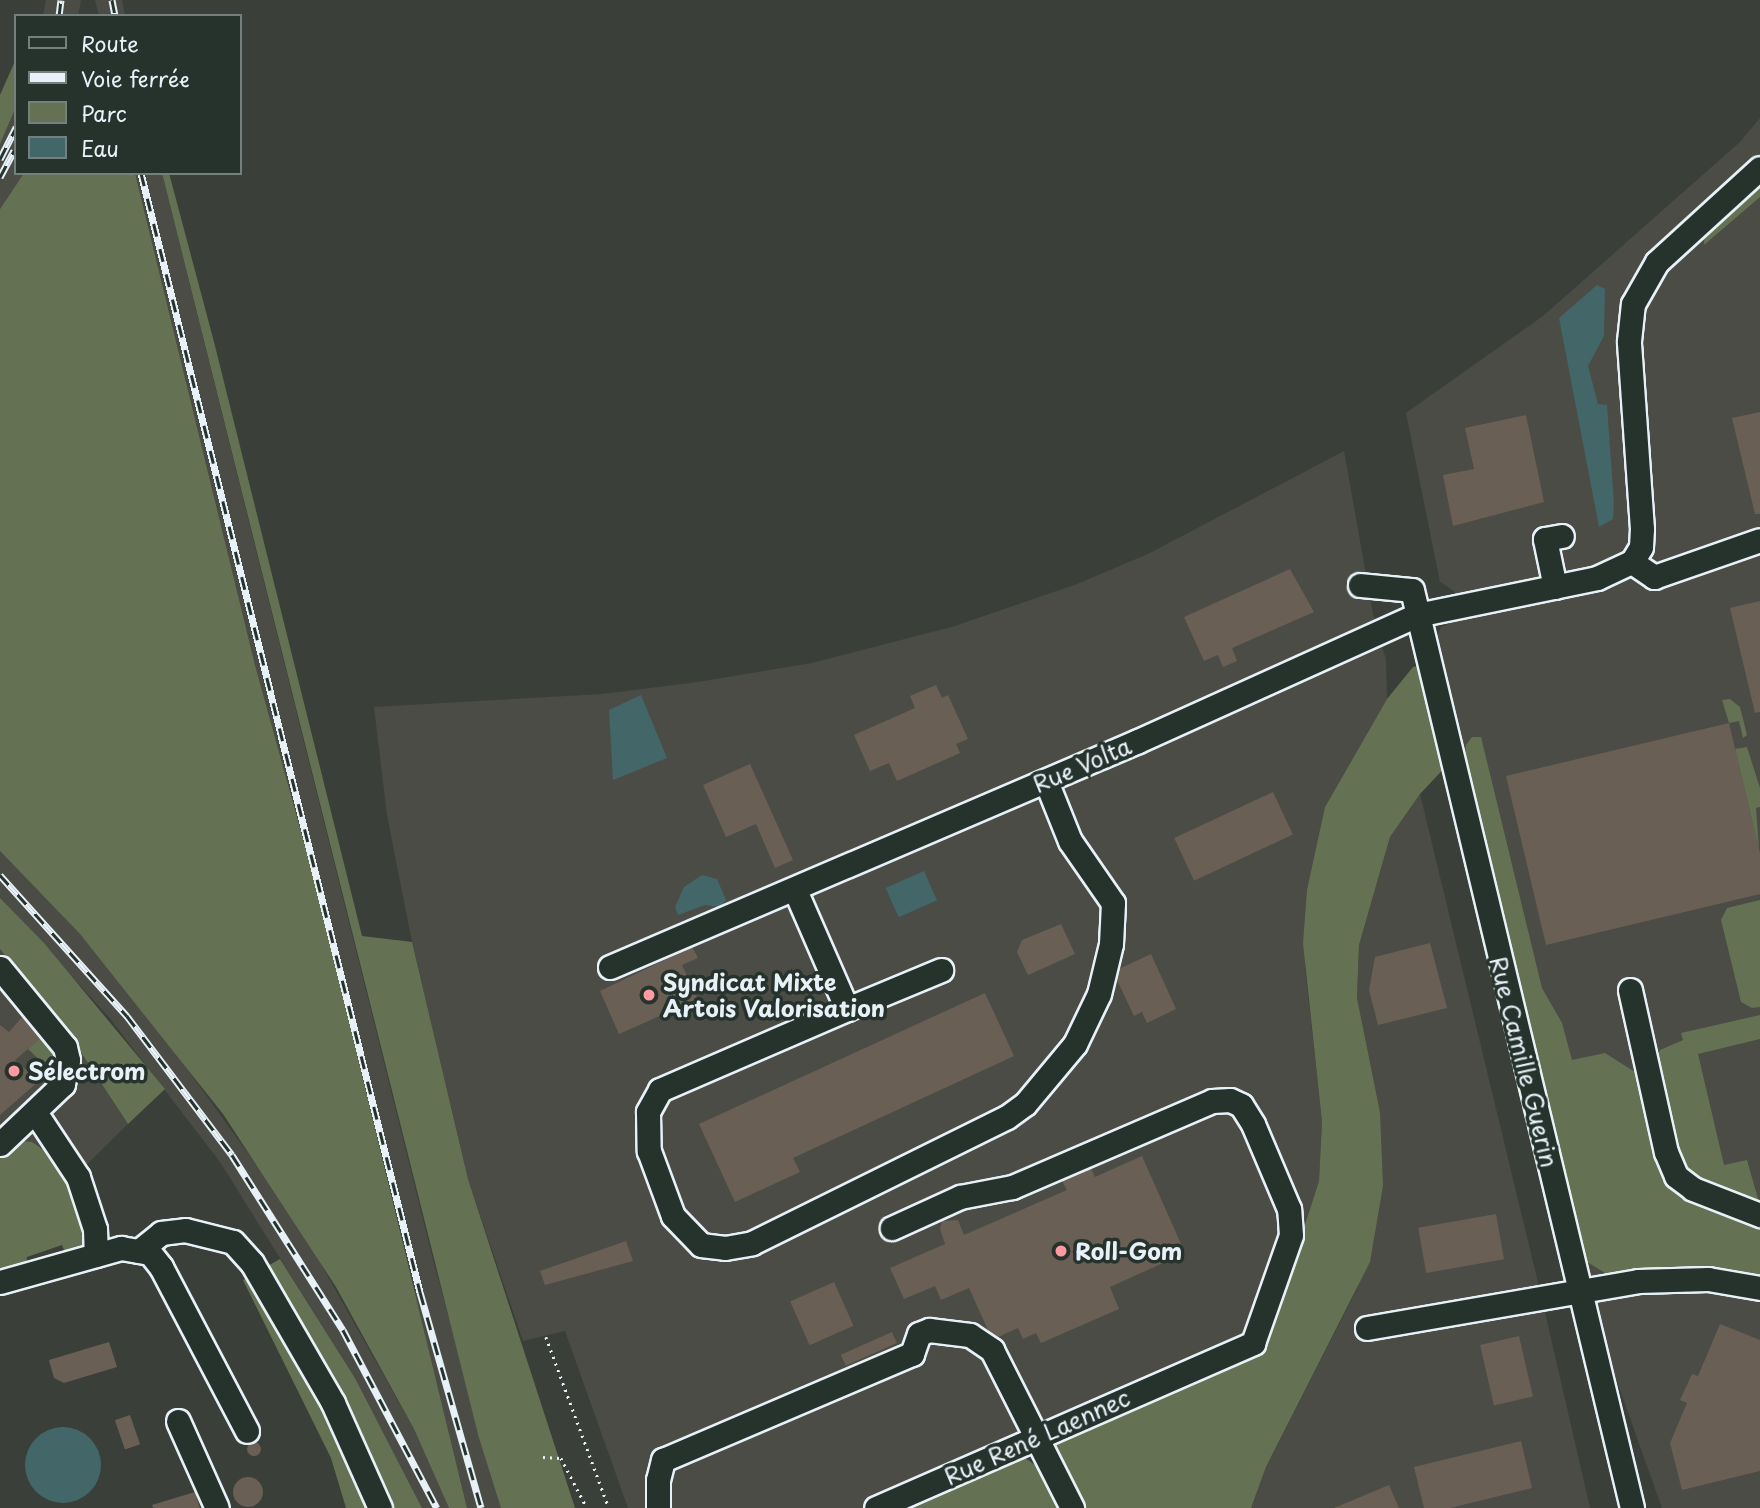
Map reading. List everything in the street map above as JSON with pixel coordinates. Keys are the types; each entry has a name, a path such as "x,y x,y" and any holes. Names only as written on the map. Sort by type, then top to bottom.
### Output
{"street":[{"path":"1760,168 1657,262 1633,304 1629,341 1642,529 1641,547 1632,562 1654,577 1760,540"},
{"path":"1555,587 1545,539 1562,536"},
{"name":"Rue Volta","path":"610,967 700,925 746,912 1417,615 1555,587 1613,572 1632,562"},
{"name":"Rue Camille Guerin","path":"1360,585 1412,590 1632,1508"},
{"path":"941,970 660,1090 648,1112 649,1151 673,1216 701,1245 726,1248 752,1243 1007,1118 1025,1104 1075,1044 1099,994 1111,944 1112,903 1070,841 1046,781"},
{"path":"795,890 847,1009"},
{"path":"0,968 65,1047 63,1084 0,1144"},
{"path":"1630,990 1666,1152 1676,1176 1693,1189 1760,1215"},
{"name":"Rue René Laennec","path":"876,1508 1254,1343 1291,1235 1289,1209 1241,1105 1212,1101 1012,1187 960,1196 892,1228"},
{"path":"35,1112 78,1177 95,1229 96,1255"},
{"path":"139,1251 161,1233 185,1230 233,1242 252,1263 333,1403 380,1508"},
{"path":"0,1282 121,1248 150,1253 162,1267 247,1430"},
{"path":"1367,1328 1580,1290 1668,1279 1708,1279 1760,1289"},
{"path":"658,1508 657,1480 663,1460 912,1354 919,1334 929,1329 970,1335 992,1350 1072,1508"},
{"path":"178,1422 217,1508"}],"path":[{"path":"546,1337 609,1508"},
{"path":"543,1457 561,1458 587,1508"}],"shaded area":[{"path":"46,0 81,0 78,14 43,14"},
{"path":"95,0 122,0 125,14 98,14"},
{"path":"14,112 14,175 23,175 0,209 0,144"},
{"path":"1760,118 1760,1508 1662,1508 1599,1331 1435,640 1441,627 1460,619 1454,591 1440,582 1406,413 1543,316 1740,142"},
{"path":"135,175 162,175 435,1267 501,1508 467,1508 318,893 255,665"},
{"path":"1344,451 1373,614 1386,660 1387,699 1325,807 1305,967 1322,1122 1319,1181 1292,1265 1252,1358 876,1508 628,1508 565,1331 523,1341 468,1179 412,942 387,815 374,707 602,694 698,682 812,663 955,626 1077,584 1148,554"},
{"path":"1420,794 1590,1508 1251,1508 1266,1467 1357,1289 1380,1112 1357,998 1359,945 1390,837"},
{"path":"0,851 80,934 167,1041 296,1220 414,1429 449,1508 422,1508 355,1378 220,1162 108,1016 0,898"},
{"path":"0,949 67,1031 128,1124 0,1250"}],"green space":[{"path":"14,64 14,112 0,144 0,95"},
{"path":"23,175 135,175 255,665 318,893 467,1508 449,1508 414,1429 336,1287 223,1114 80,934 0,851 0,209"},
{"path":"163,175 170,175 214,342 362,936 412,942 468,1179 575,1508 501,1508 479,1438"},
{"path":"1760,182 1760,197 1704,245 1705,230"},
{"path":"1429,664 1452,760 1420,794 1390,837 1359,945 1357,998 1380,1112 1383,1186 1370,1262 1266,1467 1251,1508 1072,1508 1038,1437 1252,1358 1292,1265 1319,1181 1322,1122 1303,943 1307,890 1325,807 1387,699 1413,667"},
{"path":"1730,699 1740,707 1747,735 1743,738 1739,721 1729,723 1722,700"},
{"path":"1472,737 1481,737 1542,988 1562,1023 1572,1060 1605,1053 1635,1072 1664,1176 1760,1224 1760,1278 1692,1269 1607,1274 1582,1259 1464,767 1466,745"},
{"path":"1747,747 1760,788 1760,807 1756,808 1759,850 1735,749"},
{"path":"0,898 44,943 165,1089 128,1124 67,1031 0,949"},
{"path":"1760,900 1760,1007 1752,1008 1741,1002 1721,920 1727,908"},
{"path":"1760,1015 1760,1039 1698,1054 1724,1165 1747,1160 1760,1206 1680,1170 1655,1062 1660,1050 1683,1040 1681,1033"},
{"path":"46,1033 58,1059 52,1072 28,1049"},
{"path":"22,1141 32,1142 49,1154 72,1187 88,1245 66,1255 62,1245 27,1257 26,1267 4,1270 0,1269 0,1154"},
{"path":"280,1259 355,1378 422,1508 346,1508 331,1458 243,1280"},
{"path":"1014,1456 1024,1457 1043,1471 1063,1508 893,1508"}],"water":[{"path":"1597,285 1605,289 1604,336 1588,366 1598,404 1607,405 1614,504 1613,519 1599,527 1559,318"},
{"path":"641,695 667,758 613,780 609,710"},
{"path":"924,871 937,900 899,917 886,888"},
{"path":"702,875 717,879 726,900 720,907 705,905 678,915 675,907 684,887"},
{"path":"63,1427 77,1430 90,1438 98,1451 101,1465 98,1479 90,1492 77,1500 63,1503 49,1500 36,1492 28,1479 25,1465 28,1451 36,1438 49,1430"}],"building":[{"path":"1760,412 1760,514 1755,514 1732,418"},
{"path":"1526,415 1544,502 1453,526 1443,475 1474,469 1465,428"},
{"path":"1290,569 1314,612 1232,648 1237,661 1223,667 1218,655 1204,661 1184,617"},
{"path":"1760,601 1760,712 1755,713 1730,608"},
{"path":"936,685 942,698 948,695 968,739 956,744 960,753 897,781 889,763 870,771 854,735 915,708 910,696"},
{"path":"1729,723 1760,853 1760,894 1546,945 1506,776"},
{"path":"750,764 793,860 775,868 756,824 726,837 703,785"},
{"path":"1273,792 1293,835 1194,881 1174,838"},
{"path":"1061,924 1075,954 1028,975 1017,952 1022,940"},
{"path":"1430,943 1447,1008 1378,1025 1369,990 1375,957"},
{"name":"Syndicat Mixte Artois Valorisation","path":"692,947 698,958 682,965 698,999 619,1034 600,991"},
{"path":"1151,954 1176,1009 1147,1023 1142,1012 1134,1016 1117,980 1119,969"},
{"path":"985,993 1014,1056 793,1158 800,1172 735,1202 699,1124"},
{"name":"Sélectrom","path":"22,1017 40,1039 15,1060 39,1081 0,1115 0,1025 9,1032"},
{"name":"Roll-Gom","path":"1142,1156 1185,1253 1110,1287 1119,1309 1041,1343 1036,1333 1023,1339 1018,1328 998,1337 988,1330 969,1288 941,1300 935,1286 904,1299 890,1268 945,1244 940,1229 942,1221 958,1220 964,1235 1067,1190 1062,1181 1091,1168 1095,1177"},
{"path":"1496,1214 1504,1259 1426,1273 1418,1228"},
{"path":"626,1241 633,1261 545,1285 540,1271"},
{"path":"834,1282 854,1326 810,1345 790,1302"},
{"path":"1720,1324 1760,1340 1760,1471 1682,1490 1670,1443 1687,1403 1680,1400 1692,1374 1698,1376"},
{"path":"892,1332 897,1343 846,1366 841,1355"},
{"path":"1519,1336 1533,1396 1494,1405 1480,1345"},
{"path":"109,1342 117,1367 64,1383 54,1378 49,1360"},
{"path":"130,1415 140,1444 125,1450 115,1420"},
{"path":"1521,1441 1532,1488 1450,1508 1424,1508 1414,1467"},
{"path":"251,1442 257,1442 261,1449 257,1456 251,1456 247,1452 247,1446"},
{"path":"248,1477 258,1482 263,1492 258,1502 248,1507 238,1502 233,1492 238,1482"},
{"path":"1389,1485 1399,1508 1334,1508"},
{"path":"195,1492 200,1508 153,1508 152,1505"}],"railway":[{"path":"59,14 61,0"},
{"path":"112,0 115,14"},
{"path":"0,159 14,131"},
{"path":"0,177 14,151"},
{"path":"141,175 420,1292 481,1508"},
{"path":"0,875 127,1016 232,1155 343,1330 437,1508"}],"place":[{"name":"Syndicat Mixte Artois Valorisation","path":"649,995"},
{"name":"Sélectrom","path":"14,1071"},
{"name":"Roll-Gom","path":"1061,1251"}]}
